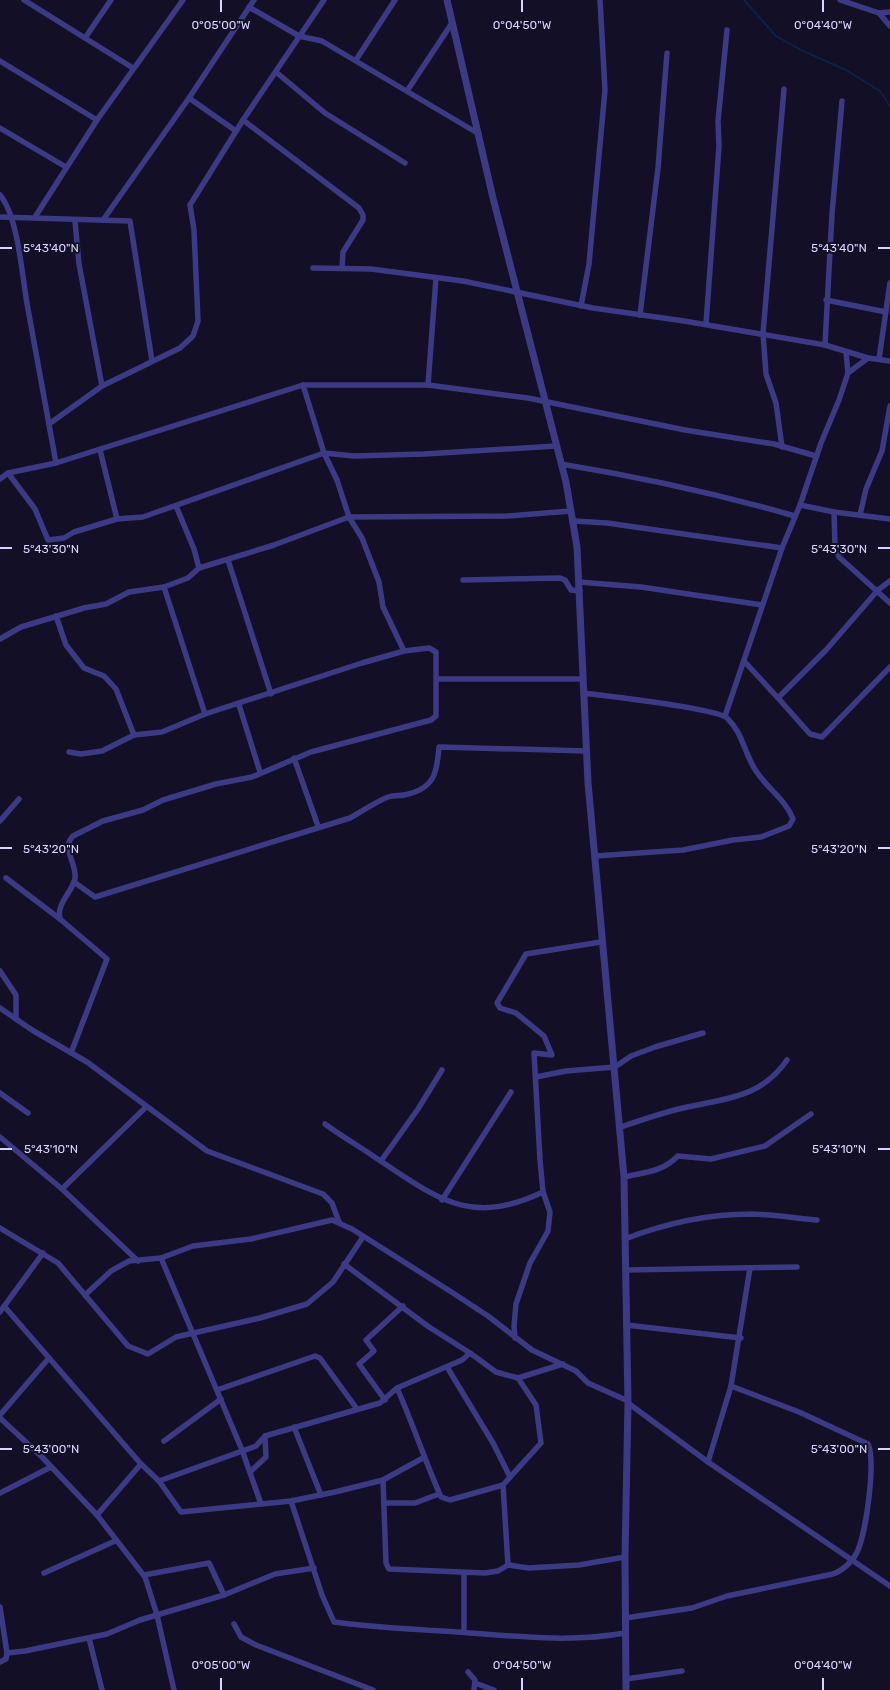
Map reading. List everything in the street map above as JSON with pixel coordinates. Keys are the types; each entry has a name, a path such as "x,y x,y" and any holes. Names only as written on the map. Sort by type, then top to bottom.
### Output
{"street":[{"path":"24,0 133,68"},
{"path":"85,38 111,0"},
{"path":"35,217 97,120 183,0"},
{"path":"103,220 189,98 254,0"},
{"path":"49,424 102,386 180,348 193,336 198,321 194,230 190,204 243,120 324,0"},
{"path":"356,60 395,0"},
{"path":"447,0 493,198 574,521 580,591 582,679 587,751 602,942 624,1178 628,1402 624,1557 626,1690"},
{"path":"582,306 589,264 605,90 600,0"},
{"path":"840,0 855,2 879,14 890,26"},
{"path":"249,7 300,36 322,41 479,134"},
{"path":"879,14 890,12"},
{"path":"407,91 452,23"},
{"path":"706,324 719,146 718,121 727,30"},
{"path":"640,315 658,168 667,53"},
{"path":"0,61 97,120"},
{"path":"276,72 326,113 405,163"},
{"path":"782,447 776,402 766,374 763,334 784,89"},
{"path":"189,98 236,131"},
{"path":"825,344 826,300 842,100"},
{"path":"243,120 359,208 363,214 363,220 343,252 342,268"},
{"path":"0,128 66,167"},
{"path":"0,195 5,202 10,216 21,262 56,463"},
{"path":"0,217 35,217 75,221 130,221 152,361"},
{"path":"75,221 79,264 102,386"},
{"path":"313,268 371,269 517,291 582,306 825,344 868,358 890,361"},
{"path":"428,385 436,278"},
{"path":"879,359 890,283"},
{"path":"826,300 886,312"},
{"path":"725,716 782,548 800,505 816,456 848,373 846,352"},
{"path":"848,373 868,358"},
{"path":"0,479 8,473 56,463 303,386 428,385 545,401 685,430 782,447 816,456"},
{"path":"303,386 324,453 337,480 349,518 362,538 379,582 383,607 404,651"},
{"path":"860,514 866,489 882,451 890,406"},
{"path":"8,473 35,509 48,540 68,537 74,532 117,519 143,517 324,453 354,456 424,454 556,446"},
{"path":"100,450 117,519"},
{"path":"561,464 712,493 795,516"},
{"path":"800,505 834,512 890,518"},
{"path":"176,506 194,549 199,568"},
{"path":"0,639 21,627 106,604 129,592 164,587 188,578 199,568 274,545 349,518 507,516 571,511"},
{"path":"834,512 835,546 839,557 878,590 890,603"},
{"path":"574,521 608,523 782,548"},
{"path":"228,560 271,694"},
{"path":"463,580 560,578 565,580 572,590 580,591"},
{"path":"778,698 826,650 878,590 890,581"},
{"path":"579,582 658,589 762,605"},
{"path":"164,587 205,714"},
{"path":"56,616 66,645 84,668 104,676 116,690 134,735"},
{"path":"60,919 59,910 74,882 76,869 68,848 69,840 73,836 98,823 143,810 163,800 216,784 252,777 294,758 340,742 431,720 436,716 437,679 434,649 404,651 362,663 239,705 205,714 162,732 134,735 102,751 81,754 68,752"},
{"path":"744,661 810,734 822,737 890,667"},
{"path":"437,679 582,679"},
{"path":"583,693 678,706 725,716 740,734 755,770 790,811 793,819 789,826 761,837 733,840 691,849 595,856"},
{"path":"239,705 260,772"},
{"path":"74,882 96,897 318,826 350,818 393,796 416,791 435,777 439,747 587,751"},
{"path":"294,758 318,826"},
{"path":"0,822 19,799"},
{"path":"6,878 60,919 107,959 71,1053"},
{"path":"515,1338 516,1304 530,1263 548,1231 550,1212 544,1192 534,1053 552,1055 544,1036 516,1013 500,1008 497,1003 526,954 602,942"},
{"path":"0,971 16,995 16,1019"},
{"path":"0,1008 87,1062 207,1150 323,1194 332,1203 339,1222"},
{"path":"536,1078 566,1071 615,1067 631,1056 703,1033"},
{"path":"620,1126 684,1108 735,1097 773,1078 787,1060"},
{"path":"381,1162 418,1110 442,1070"},
{"path":"442,1200 511,1092"},
{"path":"0,1093 28,1113"},
{"path":"62,1189 146,1107"},
{"path":"624,1178 662,1168 670,1164 678,1156 710,1158 765,1146 811,1114"},
{"path":"325,1124 442,1200 475,1208 518,1204 544,1192"},
{"path":"0,1137 62,1189 138,1261"},
{"path":"625,1239 669,1224 716,1216 752,1214 817,1220"},
{"path":"85,1295 120,1264 161,1258 193,1246 251,1238 324,1220 339,1222 488,1316 532,1350 576,1371 588,1384 628,1402 708,1462 890,1586"},
{"path":"0,1228 58,1263 128,1346 148,1354 176,1337 260,1318 307,1304 333,1282 363,1237"},
{"path":"0,1312 43,1253"},
{"path":"161,1258 242,1450 261,1504"},
{"path":"344,1264 496,1372 518,1378 563,1364"},
{"path":"626,1270 797,1267"},
{"path":"708,1462 731,1386 750,1268"},
{"path":"4,1306 141,1464 160,1481 181,1512 291,1501 383,1480 423,1458"},
{"path":"385,1400 359,1364 374,1351 366,1340 403,1306"},
{"path":"626,1325 740,1338"},
{"path":"160,1481 256,1446 265,1436 385,1400 397,1388 447,1367 470,1353"},
{"path":"217,1390 315,1356 320,1358 357,1409"},
{"path":"50,1358 0,1417 97,1515 115,1541 144,1575 151,1590 174,1690"},
{"path":"447,1367 473,1408 510,1477"},
{"path":"397,1388 416,1429 423,1458 440,1494 445,1500 450,1500 503,1485 539,1446 541,1438 536,1405 518,1378"},
{"path":"625,1618 692,1608 727,1596 833,1574 856,1555 866,1515 872,1458 868,1444 824,1422 731,1386"},
{"path":"164,1441 221,1399"},
{"path":"294,1427 322,1494"},
{"path":"250,1472 266,1457 265,1436"},
{"path":"97,1515 141,1464"},
{"path":"0,1492 51,1467"},
{"path":"383,1480 386,1563 389,1569 464,1573 498,1571 508,1565 529,1568 579,1565 624,1557"},
{"path":"503,1485 508,1565"},
{"path":"384,1503 415,1503 440,1494"},
{"path":"291,1501 322,1595 334,1622 380,1628 464,1632 527,1638 607,1637 625,1633"},
{"path":"44,1573 115,1541"},
{"path":"144,1575 209,1562 224,1595"},
{"path":"7,1653 25,1652 107,1634 224,1595 275,1574 314,1568"},
{"path":"464,1573 464,1632"},
{"path":"0,1607 7,1653 6,1658 0,1662"},
{"path":"234,1624 241,1637 256,1645 372,1690"},
{"path":"89,1638 102,1690"},
{"path":"626,1679 682,1671"},
{"path":"468,1672 475,1680 475,1687 494,1690"}],"waterway":[{"path":"744,0 776,36 803,51 846,70 880,91 890,106"}]}
